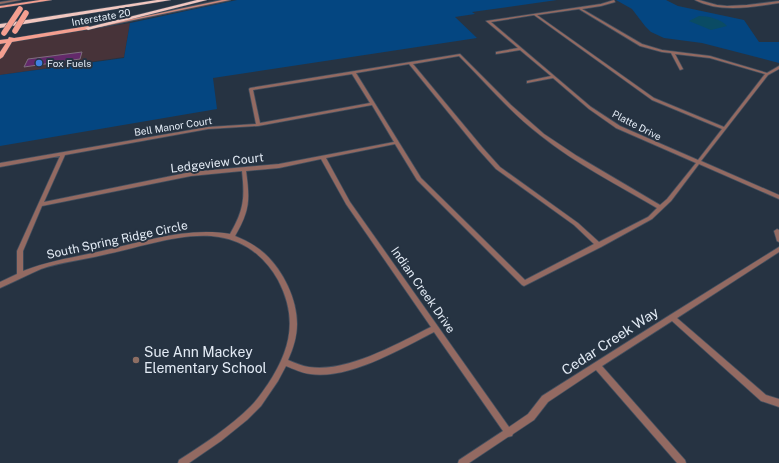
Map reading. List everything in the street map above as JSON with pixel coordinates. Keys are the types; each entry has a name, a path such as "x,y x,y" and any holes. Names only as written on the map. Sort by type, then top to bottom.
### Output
{"highway":[{"path":"0,20 133,0"},
{"path":"0,26 168,0"},
{"path":"88,28 204,0"}],"main road":[{"path":"0,7 50,0"},
{"name":"Interstate 20","path":"0,41 9,41 88,28 228,0"},
{"path":"0,41 22,3"},
{"path":"0,57 32,3"}],"street":[{"path":"696,0 733,8 779,2"},
{"path":"536,15 606,4 614,1"},
{"path":"0,3 22,3"},
{"path":"579,8 636,43 650,48 710,57 767,74"},
{"path":"536,15 653,99 725,129"},
{"name":"Platte Drive","path":"536,15 488,21 590,108 618,128 779,197"},
{"path":"497,53 519,49"},
{"path":"672,52 681,69"},
{"path":"258,125 251,89 460,55 527,122 546,137 570,154 661,208"},
{"path":"410,63 498,168 576,224 599,245"},
{"path":"353,72 419,179 524,283 650,218 669,200 767,74 779,66"},
{"path":"528,82 553,77"},
{"name":"Bell Manor Court","path":"0,165 208,128 258,125 373,104"},
{"name":"Ledgeview Court","path":"40,205 190,174 279,166 396,143"},
{"path":"20,275 20,252 63,154"},
{"name":"Indian Creek Drive","path":"323,158 348,203 509,433"},
{"path":"231,237 243,218 247,204 244,170"},
{"path":"777,231 779,240"},
{"name":"South Spring Ridge Circle","path":"0,285 20,275 60,262 175,237 197,234 218,234 231,237 247,243 263,254 278,273 290,295 294,318 291,346 278,375 253,409 216,441 182,463"},
{"name":"Cedar Creek Way","path":"462,463 531,417 545,399 779,249"},
{"path":"672,317 764,398 779,403"},
{"path":"284,362 312,372 335,370 354,366 436,328"},
{"path":"597,366 682,463"}],"shaded area":[{"path":"237,0 557,0 472,12 475,14 455,17 477,38 213,78 217,109 0,146 0,75 124,58 130,23"},
{"path":"616,0 666,0 678,6 744,20 759,42 779,42 779,63 702,43 664,38 651,32 632,9"},
{"path":"699,16 714,18 727,26 711,30 689,21"},
{"path":"130,23 124,57 0,75 0,44"}],"building":[{"name":"Fox Fuels","path":"82,52 80,59 24,67 28,59"}],"place":[{"name":"Fox Fuels","path":"39,63"},
{"name":"Sue Ann Mackey Elementary School","path":"136,360"}]}
